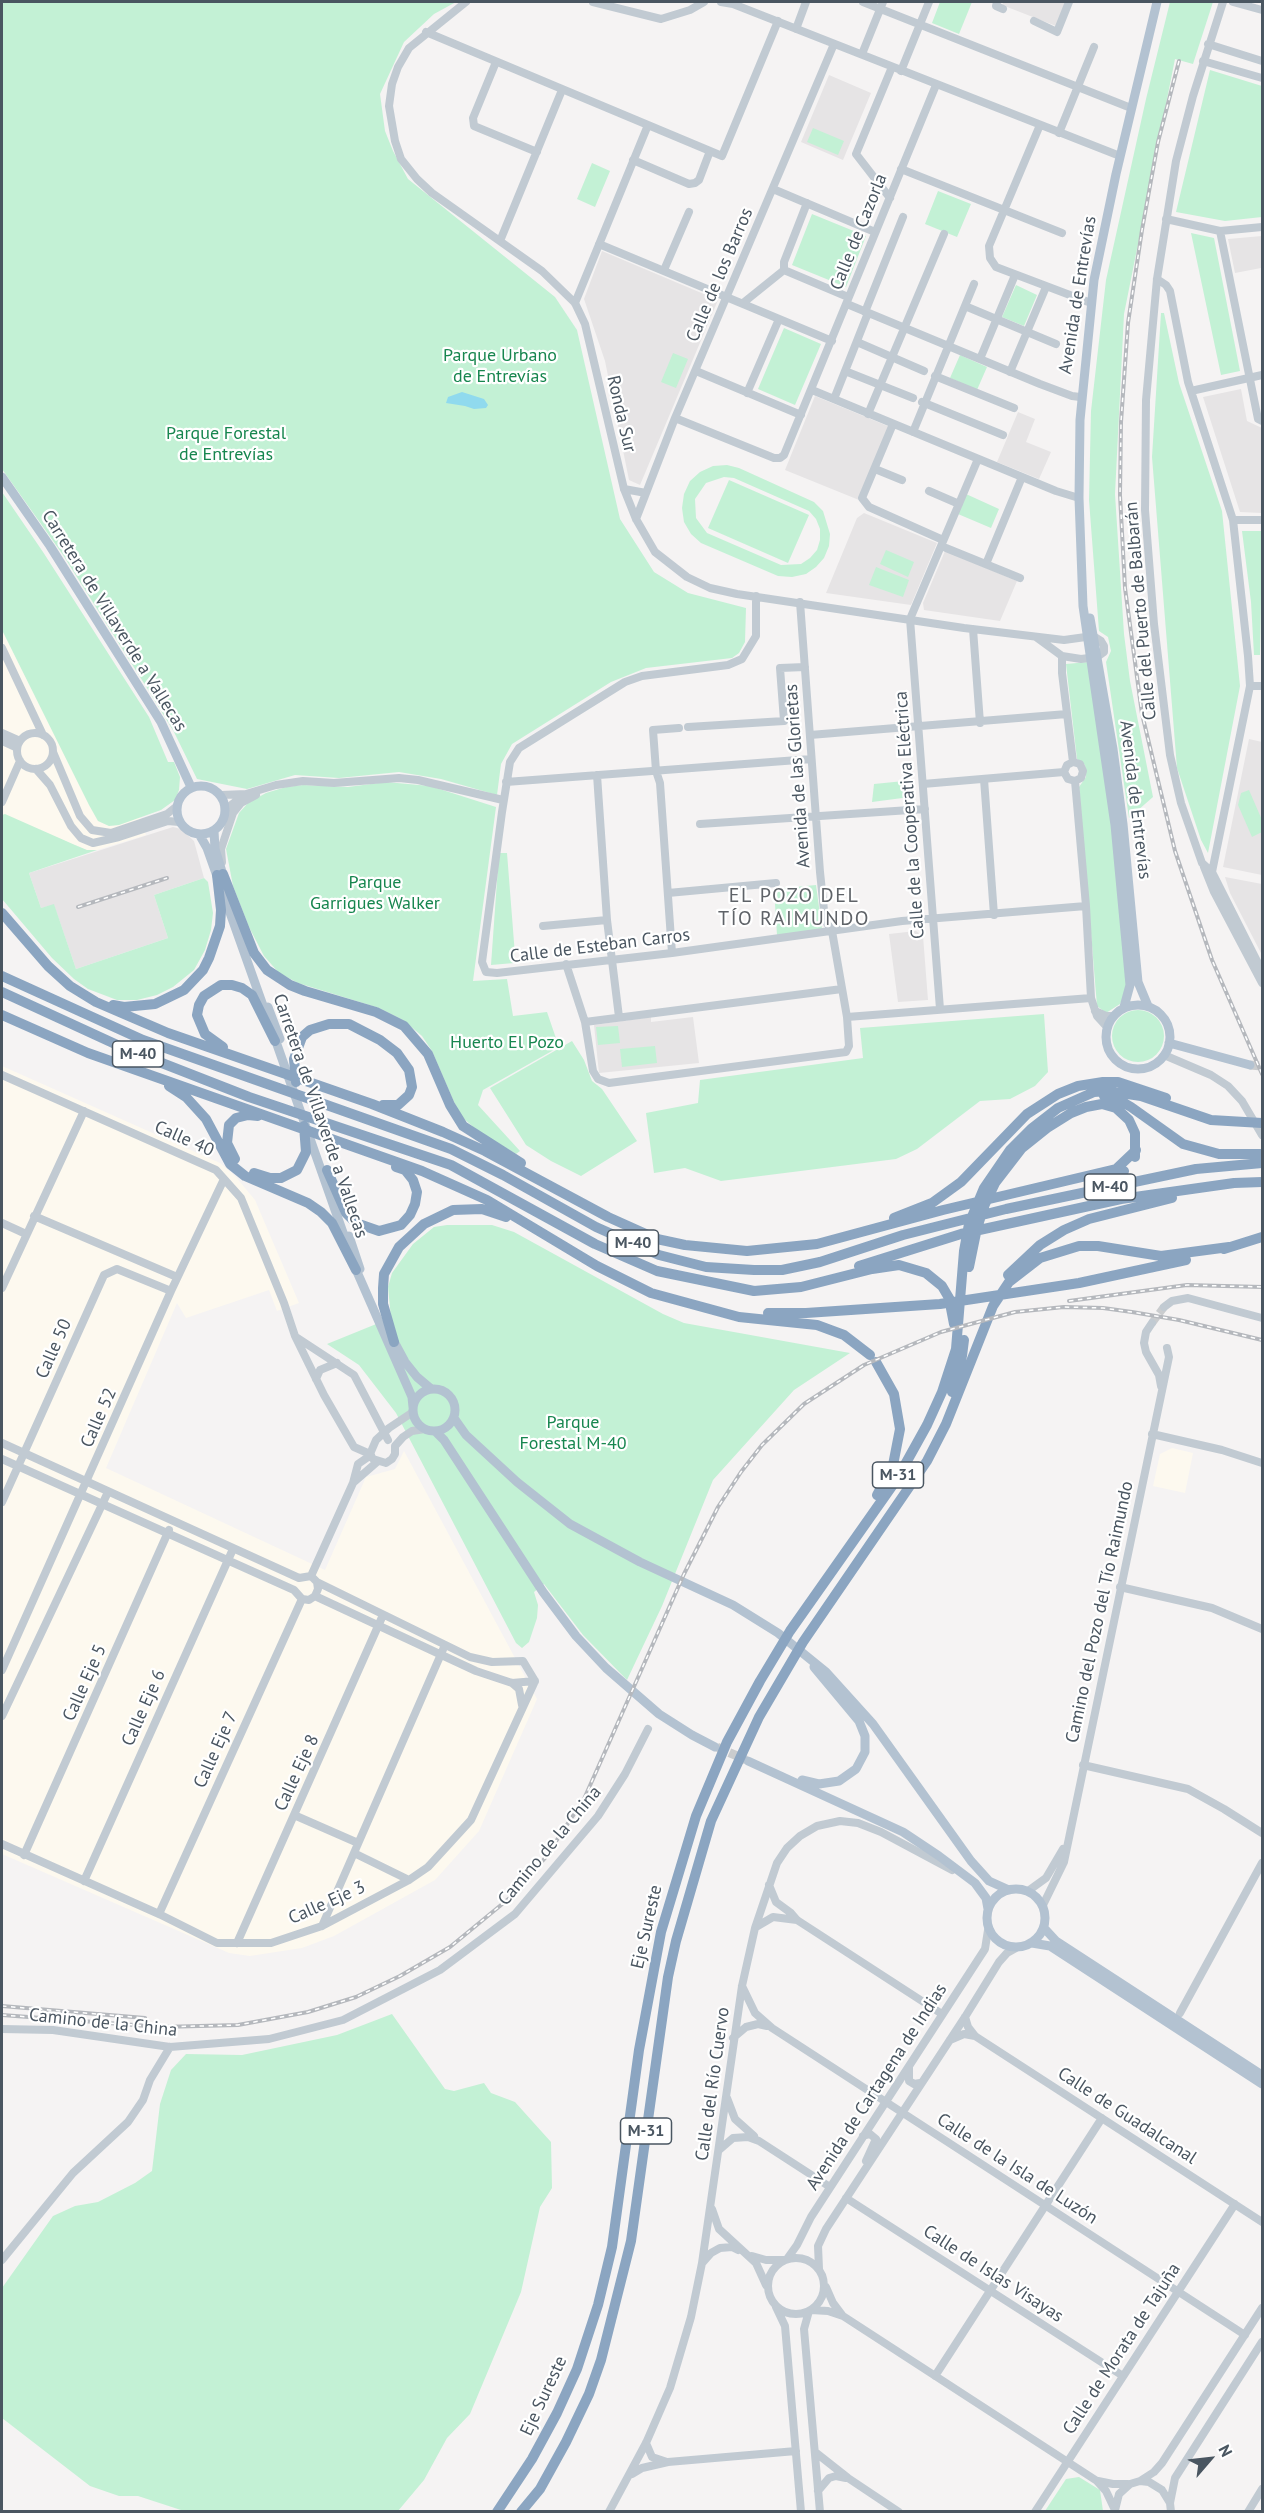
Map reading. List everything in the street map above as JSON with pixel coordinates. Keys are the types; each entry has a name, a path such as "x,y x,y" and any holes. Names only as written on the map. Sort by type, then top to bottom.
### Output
{"highway":[{"path":"96,1002 124,1007 155,1004 184,990 194,981 209,958 219,926 220,875"},
{"path":"220,875 254,953 267,970 305,992 376,1012 404,1026 422,1043 450,1106 463,1126 608,1217"},
{"path":"2,913 48,966 69,986 96,1002 168,1034 372,1104 485,1151 608,1217 657,1239 711,1249 747,1251 818,1244 943,1210 1116,1169 1124,1164 1136,1150"},
{"name":"M-40","path":"2,976 122,1031 451,1149 597,1227 659,1255 706,1267 754,1270 792,1268 820,1262 903,1235 1036,1203 1196,1169 1263,1163"},
{"path":"249,1062 212,1041 205,1034 197,1015 199,1005 211,990 221,985 232,985 247,992 257,1004 275,1041"},
{"name":"M-40","path":"2,992 126,1049 278,1106 451,1165 595,1244 657,1271 708,1283 783,1284 825,1276 961,1234 1121,1199 1234,1183 1263,1182"},
{"path":"2,1015 88,1053 422,1171 487,1200 597,1266 651,1293 740,1317 817,1325 844,1335 873,1358 894,1394 900,1418 899,1442 888,1476 858,1523 843,1552"},
{"path":"297,1088 294,1059 302,1037 310,1030 329,1024 349,1024 380,1040 397,1053 409,1070 412,1087 402,1101 392,1106 372,1104"},
{"path":"153,1076 186,1097 206,1119 230,1164 245,1176 309,1203 321,1212 332,1223 356,1270"},
{"path":"846,1236 932,1203 961,1182 1027,1114 1058,1094 1078,1086 1103,1082 1131,1085 1191,1109 1231,1121"},
{"path":"898,1502 939,1425 956,1381 964,1342 969,1224 984,1188 1010,1150 1058,1108 1094,1092 1108,1091 1141,1096 1211,1120 1263,1123"},
{"path":"1040,1122 1067,1106 1089,1097 1104,1096 1119,1100 1131,1107 1183,1144 1219,1154 1263,1155"},
{"path":"942,1392 953,1362 958,1338 967,1253 995,1184 1022,1148 1071,1113 1102,1104 1123,1113 1130,1120 1135,1133 1136,1150 1134,1158 1120,1175 1036,1203"},
{"path":"271,1118 248,1115 236,1118 229,1125 226,1134 230,1153 237,1162 248,1170 270,1179 289,1175 297,1170 303,1161 306,1152 303,1119"},
{"path":"327,1170 346,1212 356,1223 379,1231 401,1225 410,1215 415,1204 417,1192 413,1180 405,1170 358,1149"},
{"path":"968,1371 970,1351 995,1293 1009,1274 1040,1245 1064,1230 1089,1219 1234,1183"},
{"path":"394,1342 383,1304 384,1274 399,1247 424,1224 453,1210 482,1209 554,1239"},
{"path":"714,1310 806,1313 940,1304 1149,1269 1263,1237"},
{"path":"968,1371 986,1323 1003,1291 1024,1269 1040,1258 1078,1246 1098,1246 1161,1256 1228,1247"},
{"path":"708,1283 753,1291 801,1287 872,1269 899,1265 926,1273 942,1286 949,1298 954,1319 942,1392"},
{"name":"M-31","path":"898,1502 927,1461 946,1424 968,1371"},
{"name":"Eje Sureste","path":"497,2511 518,2481 557,2413 576,2369 598,2305 612,2247 639,2050 661,1932 692,1827 727,1742 780,1647 843,1552 907,1462 942,1392"},
{"name":"Eje Sureste","path":"521,2511 540,2489 589,2394 615,2309 631,2241 668,1977 705,1842 743,1749 793,1658 898,1502"},
{"path":"492,2511 518,2481"},
{"path":"527,2511 540,2489"}],"main road":[{"name":"Avenida de Entrevías","path":"1148,1006 1138,982 1123,824 1089,636 1088,608 1084,599 1079,498 1080,397 1091,303 1120,156 1157,2"},
{"name":"Carretera de Villaverde a Vallecas","path":"2,477 50,546 161,722 191,787"},
{"name":"Avenida de Entrevías","path":"1094,657 1115,825 1130,985 1124,1007"},
{"path":"207,786 221,795 225,810 220,825 214,831 199,834 191,832 179,822 177,806 179,798 191,787 207,786"},
{"name":"Carretera de Villaverde a Vallecas","path":"214,831 220,875 275,1041 356,1270 412,1397 413,1410"},
{"name":"Carretera de Villaverde a Vallecas","path":"199,834 220,875 327,1170 360,1268 405,1362 430,1388"},
{"path":"1136,1004 1148,1006 1163,1016 1168,1025 1169,1043 1158,1062 1142,1069 1124,1066 1110,1054 1105,1036 1107,1027 1113,1016 1124,1007 1136,1004"},
{"path":"1169,1043 1250,1065"},
{"path":"430,1430 446,1427 454,1418 455,1405 449,1394 437,1388 430,1388 418,1395 413,1410 415,1419 430,1430 444,1440 543,1592 576,1636 613,1675 659,1714 715,1747"},
{"path":"454,1418 466,1435 570,1524 640,1562 733,1605 778,1633 826,1672 873,1724 959,1846 983,1875 994,1885 1009,1890 1028,1891 1043,1905 1046,1918 1044,1928 1032,1943"},
{"path":"806,1656 859,1721 865,1736 863,1758 846,1778 825,1785 812,1783 752,1762 903,1832 939,1856 983,1892 988,1909"},
{"path":"1009,1890 994,1899 988,1909 986,1920 988,1930 999,1942 1016,1948 1032,1943 1050,1947 1263,2084"},
{"path":"1044,1928 1056,1941 1263,2075"}],"street":[{"name":"Ronda Sur","path":"466,2 426,32 410,48 398,67 392,84 390,122 394,141 401,159 417,179 542,271 574,303 585,324 624,489 636,519 655,552 687,577 710,588 973,629 1064,640 1089,636"},
{"path":"593,2 661,19 690,10 704,2"},
{"path":"721,2 733,3 1120,156"},
{"path":"796,29 807,2"},
{"path":"863,2 881,5 920,24 1131,108"},
{"path":"901,71 929,2"},
{"path":"998,2 996,6 1003,9"},
{"path":"1034,21 1057,32 1069,2"},
{"name":"Calle del Puerto de Balbarán","path":"1223,2 1208,44 1176,160 1166,219 1151,336 1145,442 1145,510 1149,569 1170,755 1181,803 1214,892 1263,983"},
{"path":"1233,2 1263,10"},
{"path":"862,54 881,5"},
{"path":"426,32 722,156 778,21"},
{"name":"Calle de los Barros","path":"636,519 675,418 834,44"},
{"path":"1208,44 1263,61"},
{"path":"1059,132 1094,47"},
{"path":"1216,64 1211,60 1211,55 1219,48"},
{"path":"1203,61 1263,78"},
{"path":"496,62 473,118 474,126 537,152"},
{"path":"890,198 856,154 892,67"},
{"name":"Calle de Cazorla","path":"675,418 774,458 780,458 786,452 936,85"},
{"path":"500,241 562,90"},
{"path":"574,303 648,125"},
{"path":"1040,125 989,246 993,264 1015,275 1091,303"},
{"path":"633,160 689,184 699,180 710,151"},
{"path":"900,169 1062,233"},
{"path":"772,189 875,232"},
{"path":"784,270 783,266 807,203"},
{"path":"664,270 689,212"},
{"path":"834,399 903,217"},
{"path":"1166,219 1220,231 1263,227"},
{"path":"1220,231 1258,418 1263,421"},
{"path":"868,414 944,234"},
{"path":"599,244 832,341"},
{"path":"784,270 848,300 867,312 1011,372 1080,397"},
{"path":"743,303 784,270"},
{"path":"980,359 1015,275"},
{"path":"1157,279 1170,291 1191,391 1233,520 1250,686 1212,872"},
{"path":"913,432 974,284"},
{"path":"1011,372 1046,287"},
{"path":"965,306 1056,344"},
{"path":"747,393 779,319"},
{"path":"857,342 924,371"},
{"path":"845,370 913,398"},
{"path":"696,371 801,415"},
{"path":"1191,391 1263,375"},
{"path":"935,376 1014,408"},
{"path":"812,390 1022,477 1079,498"},
{"path":"924,402 1003,435"},
{"path":"894,424 862,498 870,507 986,564 1020,578"},
{"path":"910,619 945,544 978,459"},
{"path":"875,469 902,480"},
{"path":"986,564 1022,477"},
{"path":"624,489 646,493"},
{"path":"928,491 959,504"},
{"path":"1233,520 1263,520"},
{"path":"225,810 246,795 276,785 303,781 334,783 399,778 418,780 504,800 510,762 519,748 625,682 642,676 728,666 742,658 756,636 756,596"},
{"name":"Avenida de las Glorietas","path":"585,1022 593,1071 598,1079 609,1083 846,1052 849,1046 847,1017 832,930 825,920 800,603"},
{"name":"Calle de la Cooperativa Eléctrica","path":"910,619 940,1009"},
{"path":"973,629 980,723"},
{"name":"Ronda Sur","path":"1033,635 1061,654 1094,657"},
{"path":"1064,640 1059,647 1073,762"},
{"path":"2,648 43,735 51,742 80,816 92,830 111,833 167,814 177,806"},
{"path":"688,727 784,721 780,668 805,667"},
{"path":"1250,686 1263,686"},
{"path":"810,735 980,723 1066,714"},
{"path":"672,953 660,783 656,771 653,730 679,728"},
{"path":"2,733 19,744"},
{"path":"2,741 19,744 33,733 43,735"},
{"path":"2,802 20,761 19,744"},
{"path":"20,761 27,768 36,770 46,766 53,752"},
{"path":"506,782 811,759"},
{"path":"1073,762 1080,764 1083,771 1081,778 1075,781 1068,779 1064,772 1067,765 1073,762"},
{"path":"36,770 50,785 71,826 81,838 93,843 168,821 179,822"},
{"path":"923,784 1064,772"},
{"path":"597,775 607,921 619,1017"},
{"path":"984,779 994,915"},
{"path":"1075,781 1091,998 1095,1011 1107,1027"},
{"path":"220,875 221,849 233,813 241,803 276,785"},
{"path":"221,795 246,795"},
{"name":"Calle de Esteban Carros","path":"504,800 483,962 486,972 497,973 611,958 672,953 832,930 1086,906"},
{"path":"700,824 925,809"},
{"name":"Calle del Puerto de Balbarán","path":"1203,863 1212,872 1263,971"},
{"path":"668,893 776,883"},
{"path":"543,926 607,921"},
{"path":"566,964 585,1022 842,989"},
{"path":"847,1017 1091,998"},
{"path":"1095,1011 1106,1016 1113,1016"},
{"path":"1164,1055 1211,1075 1228,1086 1248,1110 1263,1135"},
{"name":"Calle 40","path":"2,1075 209,1166 224,1179 241,1198 295,1336 354,1447 358,1464"},
{"path":"2,1288 84,1111"},
{"name":"Calle 52","path":"2,1670 177,1277 224,1179"},
{"path":"34,1216 177,1277"},
{"path":"2,1223 26,1234"},
{"name":"Calle 50","path":"2,1502 104,1275 117,1269 171,1291"},
{"path":"1164,1307 1172,1301 1188,1298 1263,1318"},
{"name":"Camino del Pozo del Tío Raimundo","path":"1152,1323 1146,1332 1144,1343 1146,1352 1159,1375 1161,1391"},
{"path":"295,1336 354,1375 395,1454 392,1460 386,1463 377,1462 370,1454 354,1447"},
{"name":"Camino del Pozo del Tío Raimundo","path":"1043,1905 1064,1862 1168,1357 1167,1348"},
{"path":"316,1379 320,1370 337,1363"},
{"path":"387,1439 413,1410"},
{"path":"2,1459 294,1590 302,1599 309,1600 315,1596 318,1589 314,1579 353,1483 358,1464 370,1454 372,1447 387,1439 411,1431 430,1430"},
{"path":"1152,1434 1222,1450 1263,1464"},
{"path":"2,1443 173,1523 299,1578 314,1579 470,1657 492,1662 523,1661 535,1681 512,1683"},
{"path":"353,1483 377,1462"},
{"path":"2,1716 108,1492"},
{"name":"Calle Eje 5","path":"24,1855 173,1523"},
{"name":"Calle Eje 6","path":"84,1881 233,1549"},
{"path":"294,1590 299,1578"},
{"path":"1120,1587 1212,1608 1263,1629"},
{"path":"315,1596 476,1671 512,1683 519,1689 522,1710"},
{"name":"Calle Eje 7","path":"159,1914 302,1599"},
{"name":"Calle Eje 8","path":"237,1943 383,1615"},
{"path":"322,1926 446,1645"},
{"name":"Calle Eje 3","path":"2,1844 218,1943 271,1943 322,1926 409,1880 428,1867 471,1820 535,1681"},
{"name":"Camino de la China","path":"2,2029 53,2030 170,2047 269,2039 343,2020 440,1970 515,1914 580,1839 613,1794 648,1729"},
{"path":"1083,1765 1188,1789 1263,1833"},
{"path":"294,1815 358,1843"},
{"name":"Calle del Río Cuervo","path":"609,2511 646,2443 670,2388 691,2317 711,2205 742,1986 755,1928 781,1856 793,1841 817,1826 840,1821 858,1823 881,1832 965,1876"},
{"name":"Camino del Pozo del Tío Raimundo","path":"1028,1891 1048,1876 1067,1840"},
{"path":"354,1853 409,1880"},
{"path":"1180,2013 1263,1863"},
{"path":"769,1885 776,1902 792,1913 797,1920 942,2014"},
{"path":"755,1928 773,1917 797,1920"},
{"name":"Avenida de Cartagena de Indias","path":"785,2259 985,1949 988,1930"},
{"name":"Avenida de Cartagena de Indias","path":"819,2269 818,2246 826,2229 999,1962 1007,1953 1016,1948"},
{"name":"Calle de la Isla de Luzón","path":"742,1986 755,2013 772,2028 1245,2335"},
{"name":"Calle de Guadalcanal","path":"965,2017 975,2036 1263,2222"},
{"path":"734,2038 742,2030 752,2025 772,2028"},
{"path":"948,2040 959,2035 975,2036"},
{"path":"2,2260 74,2172 128,2122 143,2100 150,2080 170,2047"},
{"path":"910,2064 909,2081 914,2084 920,2083"},
{"path":"726,2094 735,2119 759,2141 830,2187"},
{"path":"935,2376 1102,2118"},
{"path":"863,2136 870,2134 876,2139 869,2151 864,2169"},
{"path":"718,2151 728,2140 738,2136 759,2141"},
{"name":"Calle de Islas Visayas","path":"846,2198 1123,2376"},
{"name":"Calle de Morata de Tajuña","path":"1035,2511 1235,2204"},
{"path":"711,2205 719,2229 758,2265 784,2326 801,2511"},
{"path":"702,2263 711,2253 720,2248 732,2247 766,2260 804,2258 819,2269 832,2303 843,2316"},
{"path":"768,2289 772,2270 785,2259"},
{"path":"820,2511 804,2329 810,2311 822,2299 824,2282"},
{"path":"776,2307 790,2314 828,2310 843,2316 1097,2481 1106,2491 1115,2511"},
{"path":"1097,2481 1130,2484 1154,2472 1263,2308"},
{"path":"1171,2509 1175,2478 1262,2344"},
{"path":"646,2443 652,2457 668,2462"},
{"path":"629,2476 642,2468 668,2462 796,2451"},
{"path":"815,2452 848,2478 899,2511"},
{"path":"818,2491 829,2478 836,2476 848,2478"},
{"path":"1140,2481 1149,2482 1162,2490 1171,2509"},
{"path":"1115,2511 1119,2494 1130,2484"},
{"path":"1248,2511 1263,2490"}],"shaded area":[{"path":"1004,2 1066,2 1056,26 1002,5"},
{"path":"829,75 871,93 843,160 801,142"},
{"path":"1262,236 1262,275 1261,268 1235,273 1228,239"},
{"path":"602,251 718,300 640,485 629,480 605,361 584,299"},
{"path":"1241,389 1247,421 1262,428 1262,513 1240,512 1203,397"},
{"path":"815,396 890,427 859,500 785,470"},
{"path":"1018,412 1035,419 1026,442 1051,452 1039,479 997,462"},
{"path":"864,513 937,543 911,605 826,593 857,518"},
{"path":"945,551 1017,581 1000,621 924,610 923,603"},
{"path":"2,630 98,821 109,826 119,825 140,817 146,835 97,850 87,850 2,815"},
{"path":"1249,739 1262,742 1262,875 1223,867"},
{"path":"173,827 181,829 194,841 204,878 154,895 168,938 76,969 54,905 41,908 29,873"},
{"path":"1225,877 1262,884 1262,955 1230,893"},
{"path":"916,931 923,936 928,1000 898,1002 889,934"},
{"path":"651,1017 651,1022 693,1017 699,1063 599,1073 594,1025"},
{"path":"2,1066 220,1163 235,1176 255,1200 299,1303 277,1311 269,1290 186,1318 177,1303 106,1468 325,1570 366,1477 395,1469 404,1451 537,1699 479,1831 435,1880 334,1936 302,1948 250,1956 229,1953 2,1854"},
{"path":"1172,1448 1193,1453 1185,1493 1153,1486 1160,1454"}],"green space":[{"name":"Parque Forestal de Entrevías","path":"2,2 456,2 434,14 404,42 380,94 385,131 393,151 408,179 555,297 577,330 620,519 654,572 688,593 746,608 745,642 739,653 732,658 646,668 611,682 512,744 501,764 497,795 441,779 399,772 339,778 295,775 247,789 197,779 174,732 147,688 63,555 2,469"},
{"path":"940,2 972,2 959,34 932,23"},
{"path":"1170,2 1213,2 1193,64 1175,59 1124,314 1115,494 1124,634 1130,681 1153,797 1129,818 1106,662 1111,651 1108,637 1099,631 1089,500 1091,411 1106,280"},
{"path":"1210,70 1262,86 1262,217 1225,221 1176,212"},
{"path":"813,128 844,141 838,155 807,142"},
{"path":"592,163 610,171 595,207 577,199"},
{"path":"938,191 971,204 957,237 925,224"},
{"path":"812,214 866,236 846,287 792,265"},
{"path":"1191,233 1214,238 1240,371 1221,375"},
{"path":"1016,285 1037,295 1024,326 1002,317"},
{"path":"1161,313 1164,313 1179,383 1222,511 1240,686 1208,853 1201,840 1177,768 1152,457"},
{"path":"784,328 821,344 795,405 758,389"},
{"path":"673,353 688,359 676,388 661,382"},
{"path":"960,355 987,367 977,390 950,378"},
{"path":"727,465 739,468 814,502 823,511 830,534 829,546 824,558 816,567 806,574 792,577 778,576 701,543 691,534 684,522 682,508 684,494 690,481 700,472 713,466","holes":["724,477 734,478 809,511 816,519 820,529 817,550 810,558 801,564 781,565 707,533 696,518 695,499 706,483"]},
{"path":"729,480 809,515 788,563 708,528"},
{"path":"2,492 149,717 168,762 174,762 180,777 179,790 175,800 161,810 119,825 109,826 98,821 89,805 2,630"},
{"path":"966,494 999,509 991,528 958,514"},
{"path":"1242,531 1262,531 1260,655 1254,655 1251,602"},
{"path":"886,550 914,562 908,577 880,564"},
{"path":"876,567 909,580 903,597 869,585"},
{"path":"1088,662 1111,810 1127,990 1120,1004 1106,1013 1097,1006 1079,787 1086,777 1085,765 1077,759 1066,664"},
{"path":"904,781 910,797 872,802 874,784"},
{"name":"Parque Garrigues Walker","path":"386,782 430,786 496,807 473,981 507,979 513,1016 547,1012 559,1047 483,1090 478,1105 520,1151 516,1154 478,1131 463,1118 432,1051 422,1036 403,1020 379,1008 298,983 279,973 264,956 249,927 233,886 226,849 239,813 248,803 266,793 286,787 303,785 348,787"},
{"path":"1249,790 1262,820 1262,832 1252,837 1238,805 1241,793"},
{"path":"5,814 87,850 97,850 29,873 41,908 54,904 76,969 168,938 154,895 204,878 208,882 213,913 205,950 194,970 173,987 157,995 137,1000 117,1000 88,989 74,979 52,958 2,899 2,815"},
{"path":"499,853 507,853 515,955 514,963 491,965"},
{"path":"816,885 822,929 777,935 774,889"},
{"path":"1133,1010 1143,1010 1157,1017 1164,1036 1157,1055 1143,1062 1133,1062 1123,1058 1116,1051 1112,1041 1112,1031 1116,1021 1123,1014"},
{"path":"1044,1014 1048,1072 1035,1086 1010,1099 980,1101 917,1149 896,1159 721,1181 685,1168 654,1173 646,1113 698,1103 700,1080 863,1058 860,1028"},
{"path":"618,1026 620,1043 598,1045 596,1027"},
{"path":"572,1041 584,1060 592,1081 602,1089 637,1141 581,1176 526,1145 490,1088"},
{"path":"655,1046 657,1063 622,1067 620,1049"},
{"name":"Parque Forestal M-40","path":"492,1225 514,1232 663,1314 684,1323 850,1353 794,1390 713,1480 662,1606 627,1680 583,1635 544,1584 534,1592 538,1605 537,1618 529,1642 522,1648 516,1643 396,1413 359,1365 327,1344 391,1318 388,1287 392,1273 413,1244 434,1227"},
{"path":"392,2014 445,2089 454,2091 484,2083 491,2093 515,2102 551,2142 552,2188 540,2207 521,2292 470,2414 447,2438 424,2480 398,2511 184,2511 138,2496 119,2496 90,2486 2,2418 2,2288 53,2216 75,2206 98,2202 135,2183 152,2171 160,2104 171,2070 186,2054 242,2055 337,2035"},
{"path":"1079,2477 1100,2490 1103,2511 1045,2511 1066,2479"}],"water":[{"path":"462,392 484,399 488,405 486,408 474,409 446,403 448,397"}],"tunnel":[{"path":"1250,1065 1262,1066"},
{"path":"1152,1323 1164,1307"},
{"path":"717,1747 746,1760"}],"railway":[{"path":"1179,61 1158,142 1128,323 1121,422 1120,495 1125,588 1142,714 1175,851 1212,960 1262,1074"},
{"path":"78,907 167,878"},
{"path":"1069,1301 1187,1285 1262,1287"},
{"path":"2,2015 161,2027 238,2025 308,2012 356,1997 400,1976 450,1947 512,1896 545,1858 584,1799 684,1574 718,1507 741,1472 762,1445 804,1404 864,1365 941,1332 1015,1312 1064,1307 1103,1308 1132,1312 1179,1320 1262,1340"},
{"path":"2,2006 145,2018"}],"district":[{"name":"EL POZO DEL TÍO RAIMUNDO","path":"794,908"}],"park label":[{"name":"Parque Urbano de Entrevías","path":"500,366"},
{"name":"Huerto El Pozo","path":"507,1043"}]}
